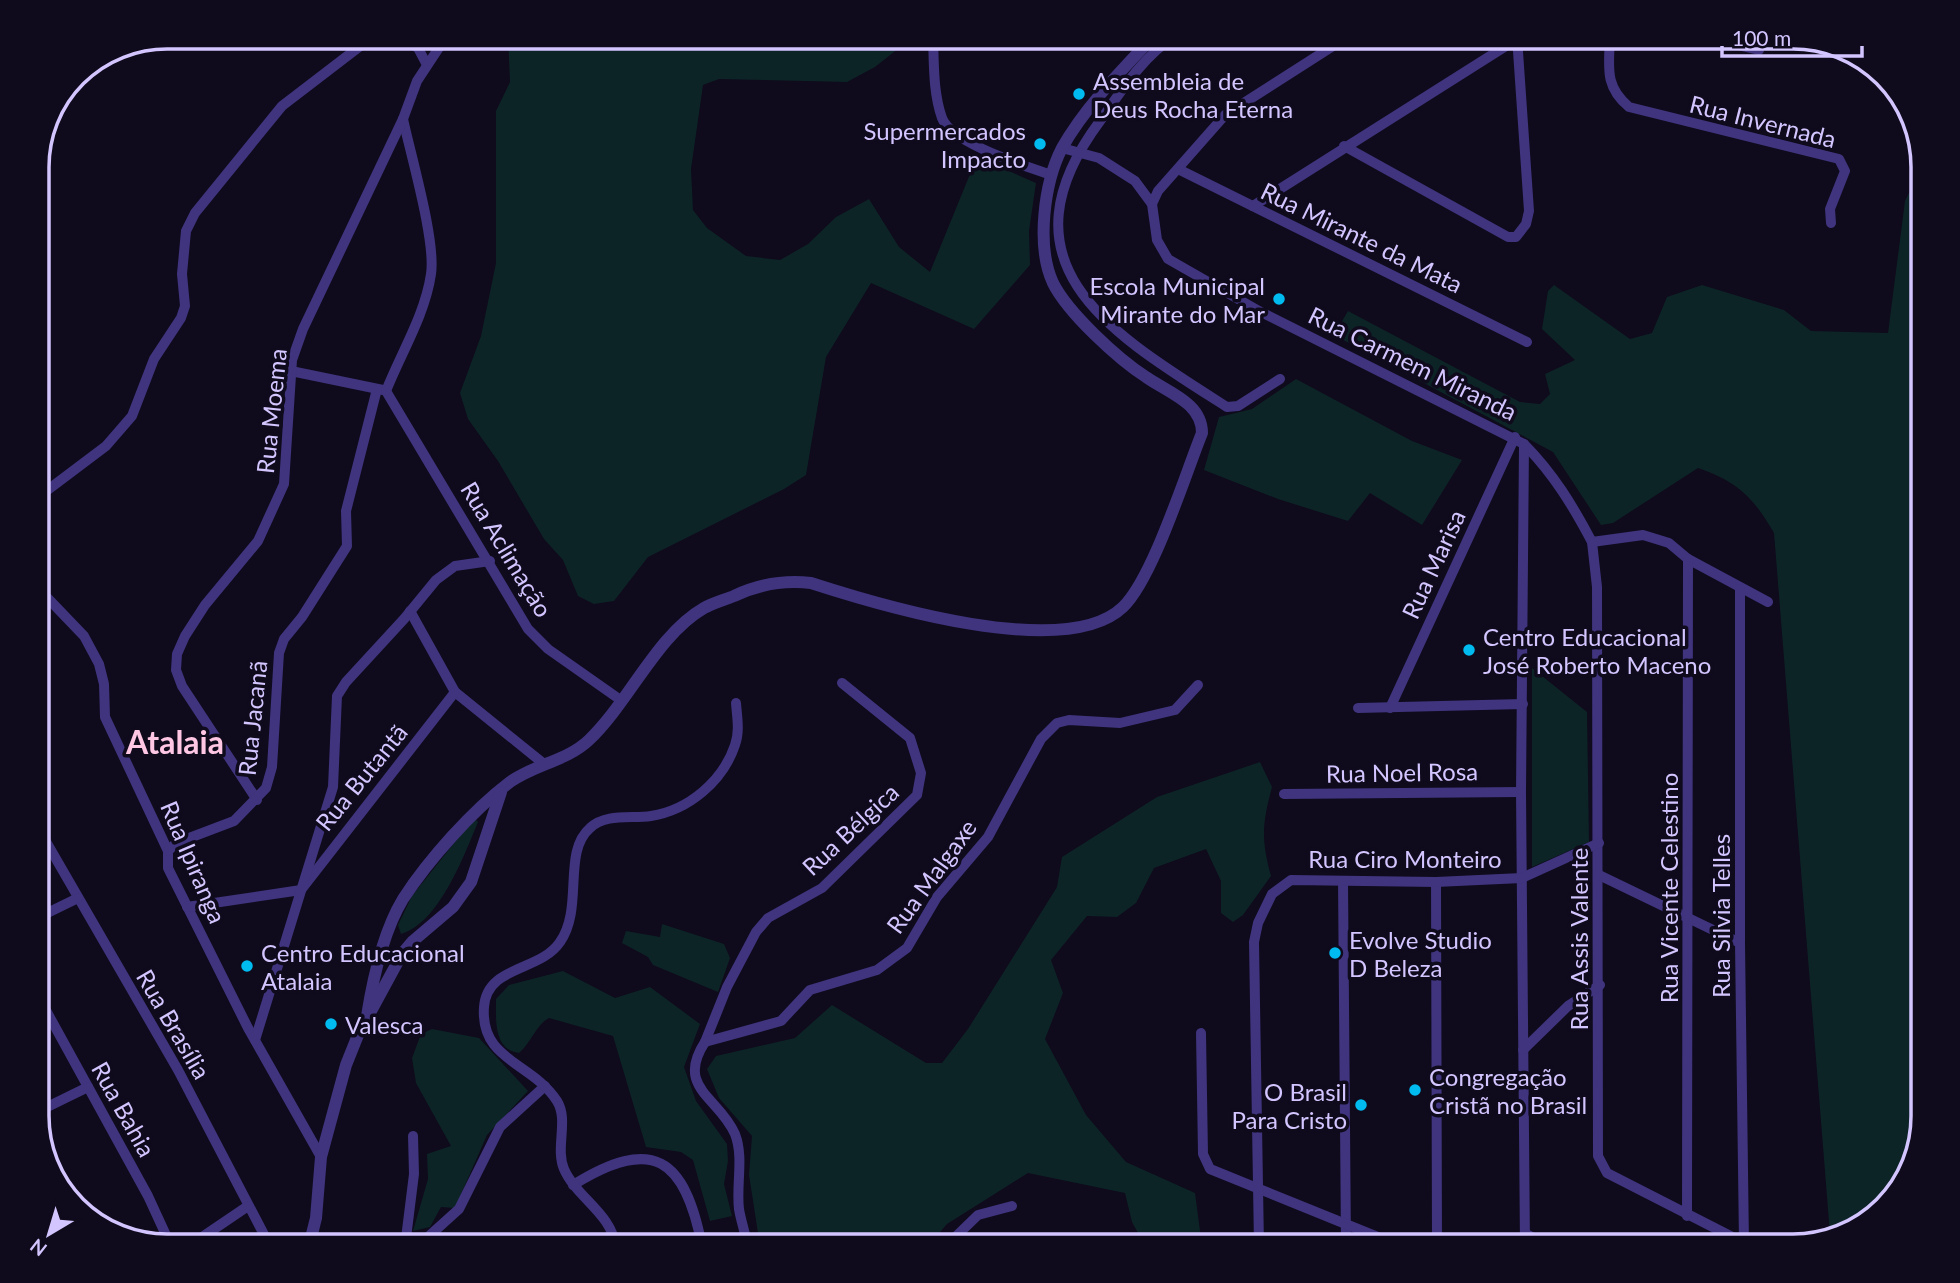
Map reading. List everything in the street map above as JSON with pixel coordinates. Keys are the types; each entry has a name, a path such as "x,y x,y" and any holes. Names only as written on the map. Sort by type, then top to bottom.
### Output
{"street":[{"path":"49,489 106,446 132,416 154,359 181,318 185,306 182,274 186,231 195,213 282,106 352,49"},
{"path":"419,49 427,65"},
{"name":"Rua Moema","path":"257,800 182,686 176,670 177,654 205,605 258,541 274,513 284,484 291,371 309,316 403,119 417,81 438,49"},
{"path":"934,49 942,119 949,130 1051,175"},
{"path":"367,1016 390,928 403,900 461,827 503,788 544,764 573,753 587,741 684,624 704,608 766,584 811,583 906,612 1027,629 1073,630 1106,621 1125,606 1142,580 1159,541 1202,433 1202,419 1195,409 1114,353 1083,321 1053,282 1043,219 1051,175 1062,148 1087,112 1142,49"},
{"path":"1162,49 1140,70 1077,152 1060,192 1056,224 1059,251 1073,278 1095,309 1152,359 1227,407 1238,406 1280,379"},
{"path":"1062,148 1117,168 1135,181 1152,204 1158,191 1225,115 1329,49"},
{"path":"1253,206 1499,49"},
{"path":"1344,146 1508,237 1521,232 1529,211 1518,49"},
{"name":"Rua Invernada","path":"1610,49 1609,77 1615,95 1629,107 1651,115 1839,159 1845,171 1830,209 1831,223"},
{"path":"1755,49 1759,50"},
{"name":"Rua Jacanã","path":"167,851 173,844 234,821 266,788 272,766 279,653 284,639 309,607 347,546 348,501 381,390 417,321 432,273 425,220 403,119"},
{"name":"Rua Mirante da Mata","path":"1178,169 1527,342"},
{"name":"Rua Carmem Miranda","path":"1152,204 1157,240 1168,259 1259,311 1519,440 1542,462 1573,506 1592,542"},
{"path":"1083,321 1095,309"},
{"path":"291,371 381,390"},
{"name":"Rua Aclimação","path":"381,390 490,561 528,629 548,649 622,701"},
{"name":"Rua Ciro Monteiro","path":"1519,440 1526,1234"},
{"name":"Rua Marisa","path":"1390,708 1519,440"},
{"path":"1592,542 1643,535 1669,543 1688,559 1768,602"},
{"name":"Rua Assis Valente","path":"1592,542 1597,587 1600,985 1598,1156 1607,1173 1724,1234"},
{"name":"Rua Vicente Celestino","path":"1687,1216 1688,559"},
{"path":"255,1040 333,787 334,710 337,696 346,681 436,580 455,566 490,561"},
{"name":"Rua Silvia Telles","path":"1740,589 1740,943 1747,1234"},
{"name":"Rua Ipiranga","path":"49,600 84,636 99,664 104,684 104,717 167,851 168,868 255,1040 320,1157"},
{"path":"411,611 437,664 455,692 544,764"},
{"name":"Rua Bélgica","path":"705,1042 726,987 756,932 768,918 822,888 917,795 921,773 910,738 842,683"},
{"name":"Rua Malgaxe","path":"705,1042 781,1021 810,990 877,970 907,948 937,897 988,837 1041,739 1057,723 1069,720 1121,723 1175,710 1198,685"},
{"name":"Rua Butantã","path":"301,890 455,692"},
{"path":"611,1234 607,1223 573,1185 560,1156 560,1106 534,1075 497,1051 489,1040 484,1023 488,988 496,980 548,955 560,943 570,921 576,846 590,827 609,819 669,812 693,800 713,782 736,744 736,703"},
{"path":"1358,708 1523,704"},
{"path":"312,1234 316,1218 320,1157 346,1065 367,1016 412,941 453,907 471,882 503,788"},
{"name":"Rua Noel Rosa","path":"1284,794 1521,792"},
{"path":"1522,878 1599,843"},
{"name":"Rua Brasília","path":"49,847 178,1070 263,1234"},
{"path":"1599,875 1740,943"},
{"name":"Rua Ciro Monteiro","path":"1258,1234 1255,942 1258,923 1272,894 1291,880 1308,878 1436,882 1522,878"},
{"path":"1343,881 1346,1234"},
{"path":"1436,882 1437,1234"},
{"path":"187,907 301,890"},
{"path":"49,912 78,898"},
{"path":"390,928 395,938 412,941"},
{"path":"1523,1050 1568,1006 1600,985"},
{"name":"Rua Bahia","path":"49,1015 148,1196 165,1234"},
{"path":"1201,1033 1203,1154 1210,1169 1368,1234"},
{"path":"705,1042 695,1058 694,1076 734,1133 739,1153 737,1174 745,1234"},
{"path":"431,1234 459,1209 500,1127 545,1086"},
{"path":"49,1106 89,1087"},
{"path":"406,1234 414,1174 413,1136"},
{"path":"573,1185 597,1170 623,1161 648,1157 668,1166 684,1186 700,1234"},
{"path":"207,1234 248,1206"},
{"path":"958,1234 978,1215 1012,1206"}],"green space":[{"path":"509,49 898,49 875,67 847,82 719,79 703,85 691,169 693,210 707,228 746,256 780,260 808,244 836,217 869,199 899,247 930,272 977,157 1036,183 1029,231 1030,265 974,329 871,283 826,357 806,475 784,489 648,557 614,601 594,604 578,596 563,560 544,539 498,461 468,419 460,393 481,336 496,263 496,111 510,82"},
{"path":"1911,189 1911,1116 1905,1154 1882,1194 1852,1218 1830,1228 1774,533 1743,492 1724,479 1698,468 1613,523 1601,525 1553,452 1334,335 1348,311 1520,402 1540,404 1550,394 1545,374 1575,360 1542,329 1548,291 1554,285 1630,339 1652,333 1667,297 1702,285 1784,310 1811,331 1888,333 1905,201"},
{"path":"1296,379 1412,441 1462,460 1422,525 1370,493 1348,521 1278,499 1204,470 1219,417 1252,409"},
{"path":"1532,668 1587,712 1589,842 1532,867"},
{"path":"1260,762 1272,787 1264,832 1271,876 1243,915 1233,922 1221,913 1221,881 1206,849 1154,868 1136,903 1117,917 1087,916 1051,960 1063,993 1045,1039 1086,1115 1126,1162 1195,1193 1200,1234 1138,1234 1132,1222 1125,1193 1028,1173 947,1224 938,1234 758,1234 749,1175 752,1136 719,1098 707,1069 716,1056 795,1038 832,1005 926,1063 942,1063 968,1029 1057,887 1062,857 1157,797"},
{"path":"474,818 478,822 449,887 427,917 401,934 398,925 412,896"},
{"path":"662,924 724,944 730,958 718,992 653,965 648,957 622,943 626,931 660,937"},
{"path":"563,971 615,998 650,987 700,1024 684,1067 696,1101 727,1144 728,1161 724,1184 732,1216 710,1221 693,1160 681,1152 646,1147 613,1036 549,1018 519,1053 504,1046 498,1032 496,999 509,985"},
{"path":"432,1029 479,1038 528,1091 487,1135 455,1208 441,1207 430,1227 413,1231 428,1179 427,1154 451,1146 416,1083 412,1058 421,1034"}],"place":[{"name":"Assembleia de Deus Rocha Eterna","path":"1079,94"},
{"name":"Supermercados Impacto","path":"1040,144"},
{"name":"Escola Municipal Mirante do Mar","path":"1279,299"},
{"name":"Centro Educacional José Roberto Maceno","path":"1469,650"},
{"name":"Evolve Studio D Beleza","path":"1335,953"},
{"name":"Centro Educacional Atalaia","path":"247,966"},
{"name":"Valesca","path":"331,1024"},
{"name":"Congregação Cristã no Brasil","path":"1415,1090"},
{"name":"O Brasil Para Cristo","path":"1361,1105"}],"district":[{"name":"Atalaia","path":"175,741"}]}
